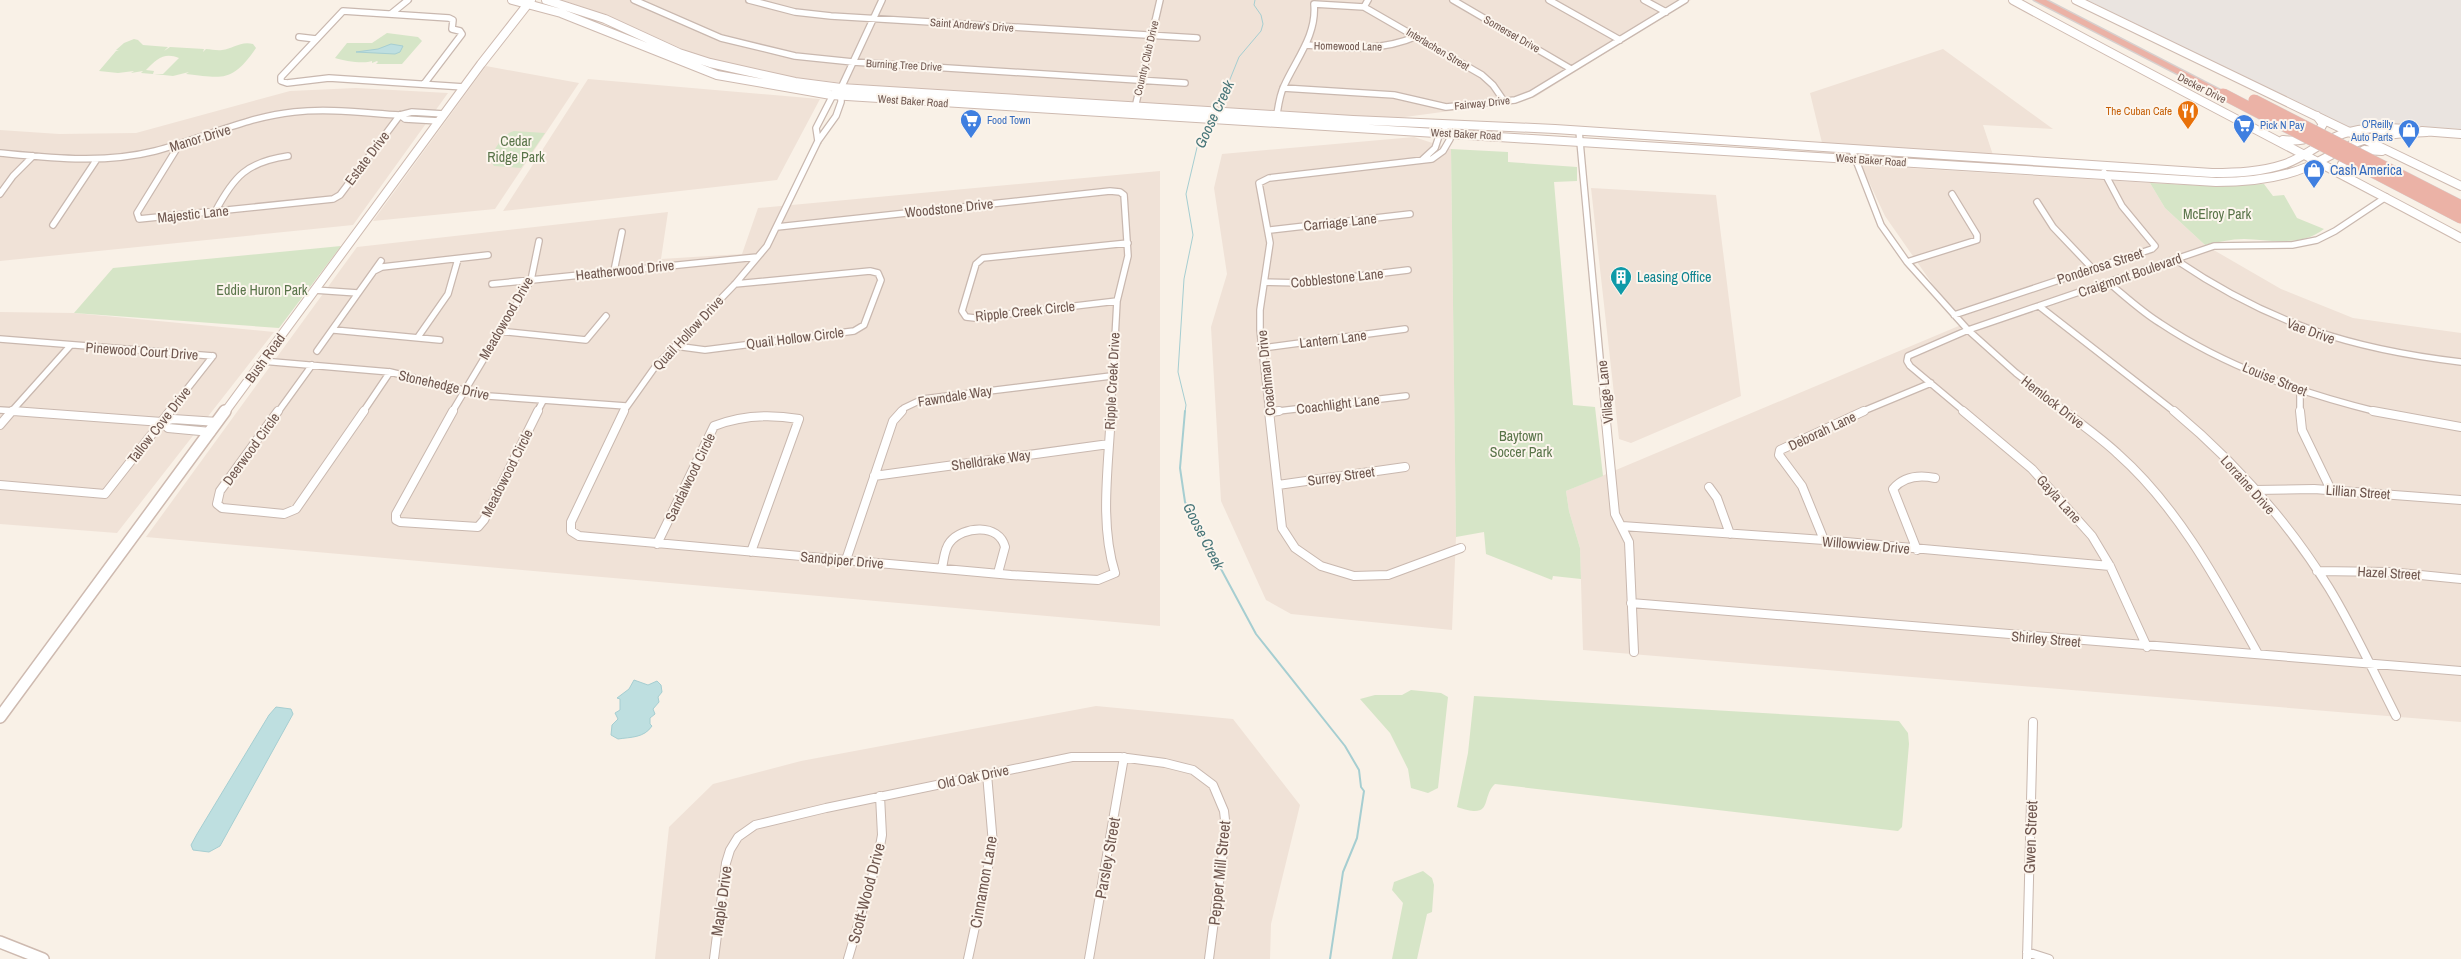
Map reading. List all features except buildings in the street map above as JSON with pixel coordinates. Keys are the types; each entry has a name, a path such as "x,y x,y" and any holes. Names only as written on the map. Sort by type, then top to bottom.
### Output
{"highway":[{"name":"Decker Drive","path":"2039,0 2461,206"},
{"name":"Decker Drive","path":"2057,0 2461,218"}],"main road":[{"name":"West Baker Road","path":"512,0 530,2 578,18 657,54 713,74 763,85 831,95 842,92"},
{"name":"West Baker Road","path":"546,0 605,18 679,53 722,67 842,92 950,99 1133,115 1231,121 1276,120 1445,129 1580,141 1855,159 2102,167 2212,173 2252,171 2287,163 2334,138 2350,132 2383,127 2461,134"},
{"name":"Decker Drive","path":"2013,0 2159,80 2277,139 2461,238"},
{"name":"Decker Drive","path":"2076,0 2461,186"},
{"name":"Bush Road","path":"0,718 464,87 530,2"},
{"path":"624,38 634,32"},
{"path":"713,74 722,67"},
{"name":"West Baker Road","path":"950,99 1135,106 1233,113 1276,120"},
{"path":"2277,139 2302,142 2320,131 2323,124 2317,116"},
{"name":"West Baker Road","path":"1445,129 1579,131 1852,150 2105,176 2232,182 2260,180 2298,171 2347,145 2364,139 2427,132"},
{"path":"1710,140 1711,149"},
{"path":"2346,176 2341,168 2342,164 2364,150 2375,149 2390,152"},
{"path":"2175,172 2180,181"},
{"path":"0,942 42,959"}],"street":[{"path":"392,13 408,0"},
{"name":"Burning Tree Drive","path":"634,0 735,43 795,56 853,62 1185,83"},
{"name":"Saint Andrew's Drive","path":"749,0 795,12 873,19 1197,38"},
{"name":"Quail Hollow Drive","path":"570,531 571,522 626,406 655,367 735,284 767,246 818,140 829,128 853,62 882,0"},
{"name":"Country Club Drive","path":"1133,115 1160,0"},
{"path":"1276,120 1283,88 1307,45 1313,26 1314,4 1364,7 1368,0"},
{"name":"Somerset Drive","path":"1453,0 1571,68"},
{"path":"1549,0 1620,40"},
{"path":"1644,0 1666,12"},
{"name":"Fairway Drive","path":"1283,88 1394,96 1439,106 1504,101 1531,94 1685,0"},
{"name":"Interlachen Street","path":"1364,7 1417,36 1487,79 1504,101"},
{"path":"424,84 462,34 460,31 452,28 453,20 449,18 392,13 342,12 281,78 281,82 296,83 329,78 464,87"},
{"name":"Homewood Lane","path":"1307,45 1381,48 1398,45 1417,36"},
{"path":"299,37 316,39"},
{"name":"Quail Hollow Drive","path":"818,140 816,128 831,95"},
{"name":"Manor Drive","path":"0,153 98,159 136,155 277,115 316,110 400,115 405,119 442,118"},
{"name":"Estate Drive","path":"333,199 340,195 400,115"},
{"path":"1422,160 1435,148 1439,136 1445,129"},
{"name":"Coachman Drive","path":"1445,129 1450,138 1444,151 1432,159 1262,180 1259,183 1259,187 1270,230 1260,310 1262,348 1282,528 1295,548 1321,566 1354,576 1388,575 1461,548"},
{"name":"Village Lane","path":"1579,131 1615,514 1629,542 1634,652"},
{"name":"Majestic Lane","path":"180,144 137,213 139,218 333,199"},
{"name":"Hemlock Drive","path":"1852,150 1880,225 1907,262 1968,330 2016,372 2119,454 2166,505 2221,588 2258,654"},
{"path":"0,194 13,176 33,156"},
{"path":"214,212 229,183 237,174 257,162 288,156"},
{"path":"53,225 98,159"},
{"name":"Ponderosa Street","path":"1954,315 2152,249 2155,246 2122,206 2102,167"},
{"name":"Woodstone Drive","path":"777,227 1110,191 1120,192"},
{"name":"Ripple Creek Drive","path":"1115,573 1108,551 1106,527 1117,301 1128,256 1126,202 1120,192"},
{"path":"1907,262 1977,240 1977,235 1952,194"},
{"name":"Craigmont Boulevard","path":"1931,383 1910,366 1907,361 1908,356 1968,330 2221,245 2235,243 2288,245 2316,240 2386,197"},
{"path":"2037,202 2053,227 2092,268"},
{"name":"Carriage Lane","path":"1270,230 1410,214"},
{"path":"614,271 622,232"},
{"name":"Meadowood Drive","path":"464,391 531,280 539,241"},
{"name":"Ripple Creek Circle","path":"1117,301 975,318 966,317 962,311 976,264 982,258 1128,243"},
{"path":"374,271 382,267 488,255"},
{"name":"Heatherwood Drive","path":"492,284 757,257"},
{"path":"418,337 448,294 458,259"},
{"name":"Vae Drive","path":"2176,260 2210,285 2253,308 2312,332 2344,343 2388,352 2461,362"},
{"path":"317,351 334,330 381,261"},
{"name":"Cobblestone Lane","path":"1265,282 1302,283 1408,270"},
{"name":"Quail Hollow Circle","path":"675,346 705,350 854,331 864,325 881,280 878,274 870,271 762,283 735,284"},
{"name":"Louise Street","path":"2110,283 2166,328 2220,357 2300,391 2373,412 2461,427"},
{"path":"314,290 358,293"},
{"name":"Lorraine Drive","path":"2039,306 2170,407 2200,434 2254,490 2317,571 2341,609 2396,716"},
{"path":"499,331 586,340 606,316"},
{"name":"Lantern Lane","path":"1262,348 1405,329"},
{"path":"334,330 440,340"},
{"name":"Pinewood Court Drive","path":"0,339 213,356"},
{"path":"0,425 70,346"},
{"name":"Tallow Cove Drive","path":"0,485 104,494 213,356"},
{"name":"Stonehedge Drive","path":"262,361 390,372 488,396 626,406"},
{"name":"Deerwood Circle","path":"312,365 220,491 216,498 222,508 284,514 296,508 308,496 390,372"},
{"name":"Fawndale Way","path":"846,560 893,420 900,411 912,403 923,399 1112,376"},
{"name":"Deborah Lane","path":"1824,540 1802,486 1779,455 1780,450 1831,425 1931,383"},
{"name":"Gayla Lane","path":"1931,383 2032,470 2092,536 2110,566 2147,647"},
{"name":"Meadowood Circle","path":"464,391 396,514 396,520 400,522 469,528 478,527 484,520 544,401"},
{"path":"2300,391 2299,407 2302,430 2331,490"},
{"name":"Coachlight Lane","path":"1270,412 1406,396"},
{"path":"0,410 162,422 173,419 218,422"},
{"name":"Sandalwood Circle","path":"657,544 714,426 728,420 776,415 799,419 751,552"},
{"path":"162,422 168,428 211,432"},
{"name":"Shelldrake Way","path":"874,476 1109,444"},
{"name":"Surrey Street","path":"1278,485 1405,467"},
{"path":"1917,550 1893,489 1898,484 1919,475 1935,478"},
{"path":"1709,486 1717,498 1730,534"},
{"name":"Lillian Street","path":"2254,490 2331,490 2461,500"},
{"name":"Willowview Drive","path":"1622,526 1824,540 1917,550 2110,566"},
{"path":"942,568 949,542 966,532 978,529 994,532 1005,544 1005,552 998,574"},
{"name":"Sandpiper Drive","path":"570,531 579,536 657,544 998,574 1098,580 1115,573"},
{"name":"Hazel Street","path":"2317,571 2390,572 2461,578"},
{"name":"Shirley Street","path":"1631,603 2147,647 2461,671"},
{"name":"Gwen Street","path":"2027,956 2033,722"},
{"name":"Old Oak Drive","path":"755,825 880,796 1072,757 1124,757 1177,763 1193,769"},
{"name":"Parsley Street","path":"1089,959 1124,757"},
{"name":"Pepper Mill Street","path":"1193,769 1207,779 1220,797 1225,813 1226,830 1209,959"},
{"name":"Cinnamon Lane","path":"968,959 993,844 987,774"},
{"name":"Scott-Wood Drive","path":"848,959 878,857 882,835 880,796"},
{"name":"Maple Drive","path":"714,959 730,850 738,838 755,825"},
{"path":"2027,956 2049,959"}],"shaded area":[{"path":"561,0 1691,0 1535,97 1517,102 1390,119 889,88 790,77 720,62 687,51 604,14"},
{"path":"2087,0 2461,0 2461,129 2388,124 2348,128"},
{"path":"1943,49 2053,129 1983,125 1994,158 1823,147 1810,93"},
{"path":"486,66 579,83 495,209 373,221"},
{"path":"588,79 820,99 777,180 503,211"},
{"path":"356,88 448,93 353,225 0,261 0,130 59,134 136,133 290,91"},
{"path":"1414,137 1451,149 1456,537 1452,630 1291,614 1266,600 1221,501 1211,327 1227,274 1214,188 1222,154"},
{"path":"1861,165 2150,183 2165,208 2205,245 2281,289 2353,318 2461,333 2461,722 1583,650 1580,548 1569,511 1566,491 1961,325 1885,216"},
{"path":"1160,171 1160,626 146,537 357,247 668,212 661,259 742,254 758,208"},
{"path":"1591,188 1716,195 1741,396 1631,443 1619,439"},
{"path":"0,312 74,313 274,332 117,533 0,524"},
{"path":"1096,706 1233,719 1300,805 1271,924 1270,959 655,959 669,827 713,784 801,761"}],"green space":[{"path":"387,33 418,37 422,41 402,64 376,64 377,61 372,63 372,61 359,62 335,58 347,43 372,43"},
{"path":"134,39 143,45 168,47 164,51 170,47 204,49 203,52 206,49 222,50 248,43 253,44 256,48 240,67 226,76 209,77 186,74 189,72 173,76 154,74 163,74 179,58 174,56 165,56 157,60 146,70 154,71 153,74 141,73 143,71 118,73 99,71 119,50 116,50 124,43"},
{"name":"Cedar Ridge Park","path":"514,131 545,133 521,168 494,166 491,162 496,148 506,135"},
{"name":"Baytown Soccer Park","path":"1451,149 1508,152 1508,162 1577,167 1577,181 1554,182 1573,405 1595,407 1603,476 1566,491 1569,511 1580,548 1581,579 1553,576 1552,580 1486,554 1484,532 1456,537"},
{"name":"McElroy Park","path":"2150,183 2208,186 2264,184 2273,196 2284,195 2297,218 2324,229 2315,235 2296,240 2239,239 2205,245 2165,208"},
{"name":"Eddie Huron Park","path":"341,246 279,328 74,313 113,268"},
{"path":"1411,690 1441,693 1448,697 1438,788 1428,793 1411,788 1408,769 1390,733 1360,699 1375,695 1402,695"},
{"path":"1474,696 1899,721 1908,733 1909,744 1902,827 1898,831 1495,784 1482,809 1477,811 1457,807 1468,753"},
{"path":"1423,871 1432,878 1434,885 1432,912 1427,914 1417,959 1392,959 1403,903 1392,890 1394,882"}],"water":[{"path":"391,44 403,46 400,52 395,54 356,52 378,49"},
{"path":"634,680 648,685 657,681 661,685 662,692 658,697 659,702 653,709 655,714 650,718 652,726 649,730 637,736 618,739 611,735 612,725 618,719 615,713 620,710 620,699 617,698 629,689"},
{"path":"276,707 291,709 293,714 220,846 209,852 193,850 191,845 197,834 269,715"}],"waterway":[{"name":"Goose Creek","path":"1218,109 1239,57 1261,31 1263,24 1261,15 1254,5 1255,0"},
{"name":"Goose Creek","path":"1185,412 1186,405 1178,372 1184,279 1193,235 1186,194 1199,139 1210,121"},
{"name":"Goose Creek","path":"1185,411 1180,468 1185,502 1256,634 1345,746 1359,770 1361,787 1364,791 1357,838 1343,872 1330,959"}],"place":[{"name":"The Cuban Cafe","path":"2188,130"},
{"name":"Food Town","path":"971,139"},
{"name":"Pick N Pay","path":"2244,144"},
{"name":"O'Reilly Auto Parts","path":"2409,149"},
{"name":"Cash America","path":"2314,189"},
{"name":"Leasing Office","path":"1621,296"}]}
